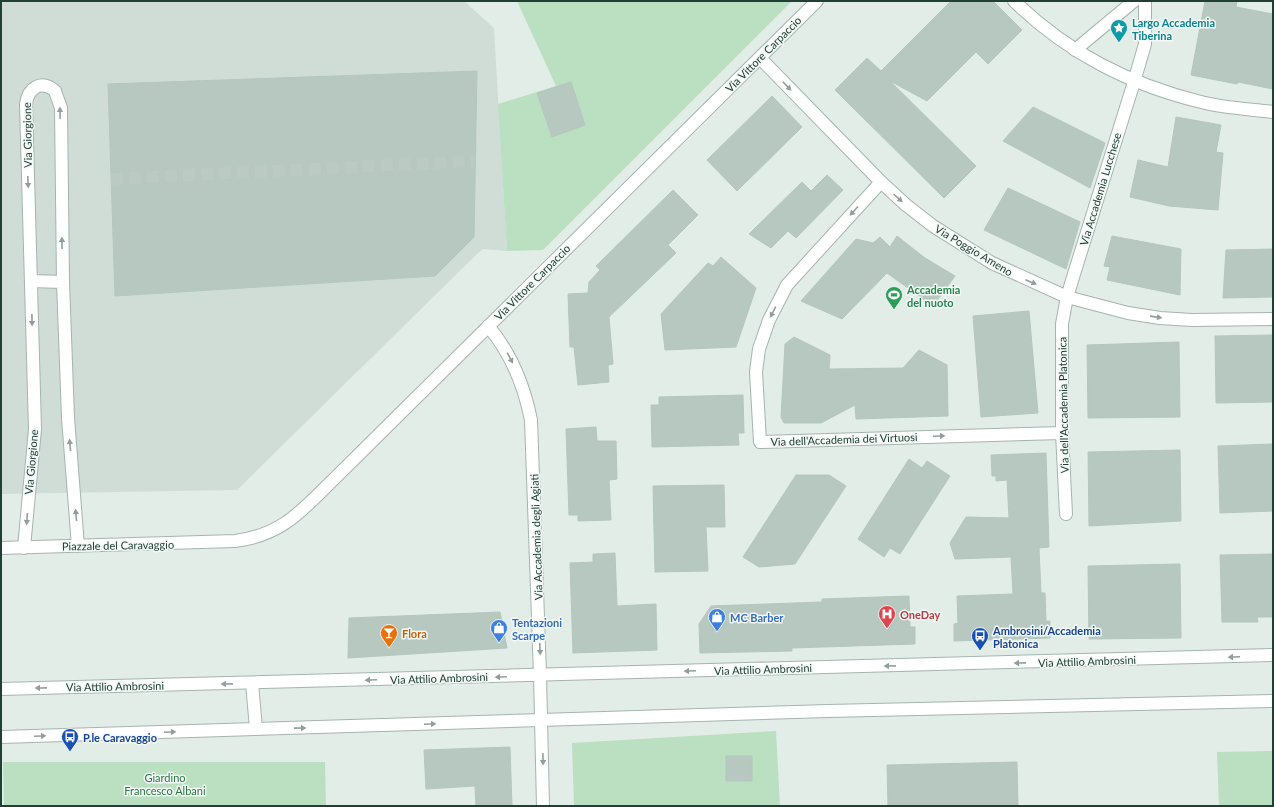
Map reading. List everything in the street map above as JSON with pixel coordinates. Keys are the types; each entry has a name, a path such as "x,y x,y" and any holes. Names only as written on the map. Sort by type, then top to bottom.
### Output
{"street":[{"name":"Via Vittore Carpaccio","path":"235,542 262,536 285,524 298,513 817,1"},
{"path":"1014,1 1054,36 1096,63 1134,82 1202,103 1273,112"},
{"path":"1075,50 1134,1"},
{"path":"1134,82 1145,44 1145,1"},
{"name":"Via Poggio Ameno","path":"760,58 880,182 933,226 961,245 1005,270 1067,297 1102,307 1160,318 1192,320 1273,319"},
{"name":"Via Accademia Lucchese","path":"1067,297 1134,82"},
{"name":"Via Giorgione","path":"24,548 35,429 26,104 28,93 36,86 42,85 55,91 60,108 63,282 68,418 78,546"},
{"name":"Via dell'Accademia dei Virtuosi","path":"880,182 787,285 769,320 758,349 756,372 760,442 1062,433"},
{"path":"31,281 63,282"},
{"name":"Via dell'Accademia Platonica","path":"1066,514 1062,433 1062,324 1067,297"},
{"name":"Via Accademia degli Agiati","path":"488,326 504,347 514,366 525,392 531,420 544,806"},
{"name":"Piazzale del Caravaggio","path":"1,548 235,542"},
{"name":"Via Attilio Ambrosini","path":"1,689 1273,655"},
{"path":"252,683 256,729"},
{"path":"1,737 828,711 1273,701"}],"shaded area":[{"path":"1,1 464,1 494,28 507,251 483,249 476,255 237,490 1,494"}],"green space":[{"path":"517,1 792,1 543,250 507,251 498,104 556,86"},
{"path":"776,731 780,806 574,806 572,743"},
{"path":"1273,751 1273,806 1219,806 1217,752"},
{"name":"Giardino Francesco Albani","path":"3,762 325,762 326,806 4,806"}],"building":[{"path":"951,1 993,1 1022,30 988,64 976,52 927,101 890,81 976,166 944,198 835,90 867,58 881,71"},
{"path":"1205,1 1237,1 1236,7 1273,14 1273,89 1191,75"},
{"path":"477,71 474,237 435,276 115,296 108,84"},
{"path":"571,82 585,125 552,137 537,93"},
{"path":"772,96 802,127 737,191 707,160"},
{"path":"1033,107 1105,143 1090,188 1003,141"},
{"path":"1176,117 1221,125 1216,152 1223,153 1218,210 1169,206 1130,197 1138,160 1168,167"},
{"path":"827,175 843,190 796,238 788,231 771,248 749,234 802,182 811,191"},
{"path":"1008,188 1080,222 1066,269 984,230"},
{"path":"673,190 698,215 668,245 676,253 609,317 613,364 608,365 609,382 578,385 574,347 570,347 568,294 588,293 589,282 600,270 596,266"},
{"path":"897,236 925,258 955,276 933,306 887,273 842,319 801,301 856,239 873,243 880,237 890,247"},
{"path":"1112,236 1181,249 1180,295 1107,280 1110,267 1104,266"},
{"path":"1273,249 1273,297 1223,298 1226,250"},
{"path":"721,257 756,288 736,347 665,350 661,314 708,263 713,266"},
{"path":"1029,311 1038,413 981,417 973,316"},
{"path":"1273,335 1273,402 1216,403 1215,336"},
{"path":"794,337 830,355 829,369 903,368 919,350 947,365 948,416 856,419 855,405 821,423 784,423 781,417 785,344"},
{"path":"1179,342 1180,417 1088,418 1087,345"},
{"path":"743,395 744,433 738,433 739,445 652,447 651,405 659,405 659,397"},
{"path":"596,427 597,441 616,441 617,479 609,480 611,520 578,521 578,515 569,515 566,429"},
{"path":"1273,444 1273,511 1220,513 1218,446"},
{"path":"1180,450 1181,521 1089,526 1088,452"},
{"path":"1046,453 1049,547 1039,548 1041,593 1045,593 1046,621 1050,621 1050,638 954,641 954,624 958,623 957,596 1013,594 1011,557 955,559 950,543 966,517 1009,518 1007,480 996,481 996,476 992,476 991,455"},
{"path":"909,459 922,468 927,461 950,476 900,554 890,548 884,557 858,539"},
{"path":"796,475 829,475 846,486 795,564 759,567 743,557"},
{"path":"724,485 725,527 706,527 708,571 655,572 653,486"},
{"path":"615,553 617,606 656,604 657,650 573,653 570,563 593,562 593,554"},
{"path":"1273,554 1273,617 1257,617 1258,622 1222,622 1220,555"},
{"path":"1180,564 1181,638 1089,639 1088,566"},
{"path":"909,596 910,627 915,627 915,644 792,648 792,651 700,653 699,624 711,606 822,602 822,599"},
{"path":"500,612 507,648 348,658 349,618"},
{"path":"510,747 512,806 476,806 475,786 426,789 424,750"},
{"path":"726,756 752,756 752,781 726,781"},
{"path":"1017,762 1018,806 888,806 887,765"}],"tunnel":[{"path":"111,179 475,161"}],"place":[{"name":"Largo Accademia Tiberina","path":"1119,43"},
{"name":"Accademia del nuoto","path":"894,310"},
{"name":"OneDay","path":"887,629"},
{"name":"MC Barber","path":"717,632"},
{"name":"Tentazioni Scarpe","path":"499,643"},
{"name":"Flora","path":"389,648"},
{"name":"Ambrosini/Accademia Platonica","path":"980,651"},
{"name":"P.le Caravaggio","path":"70,752"}]}
